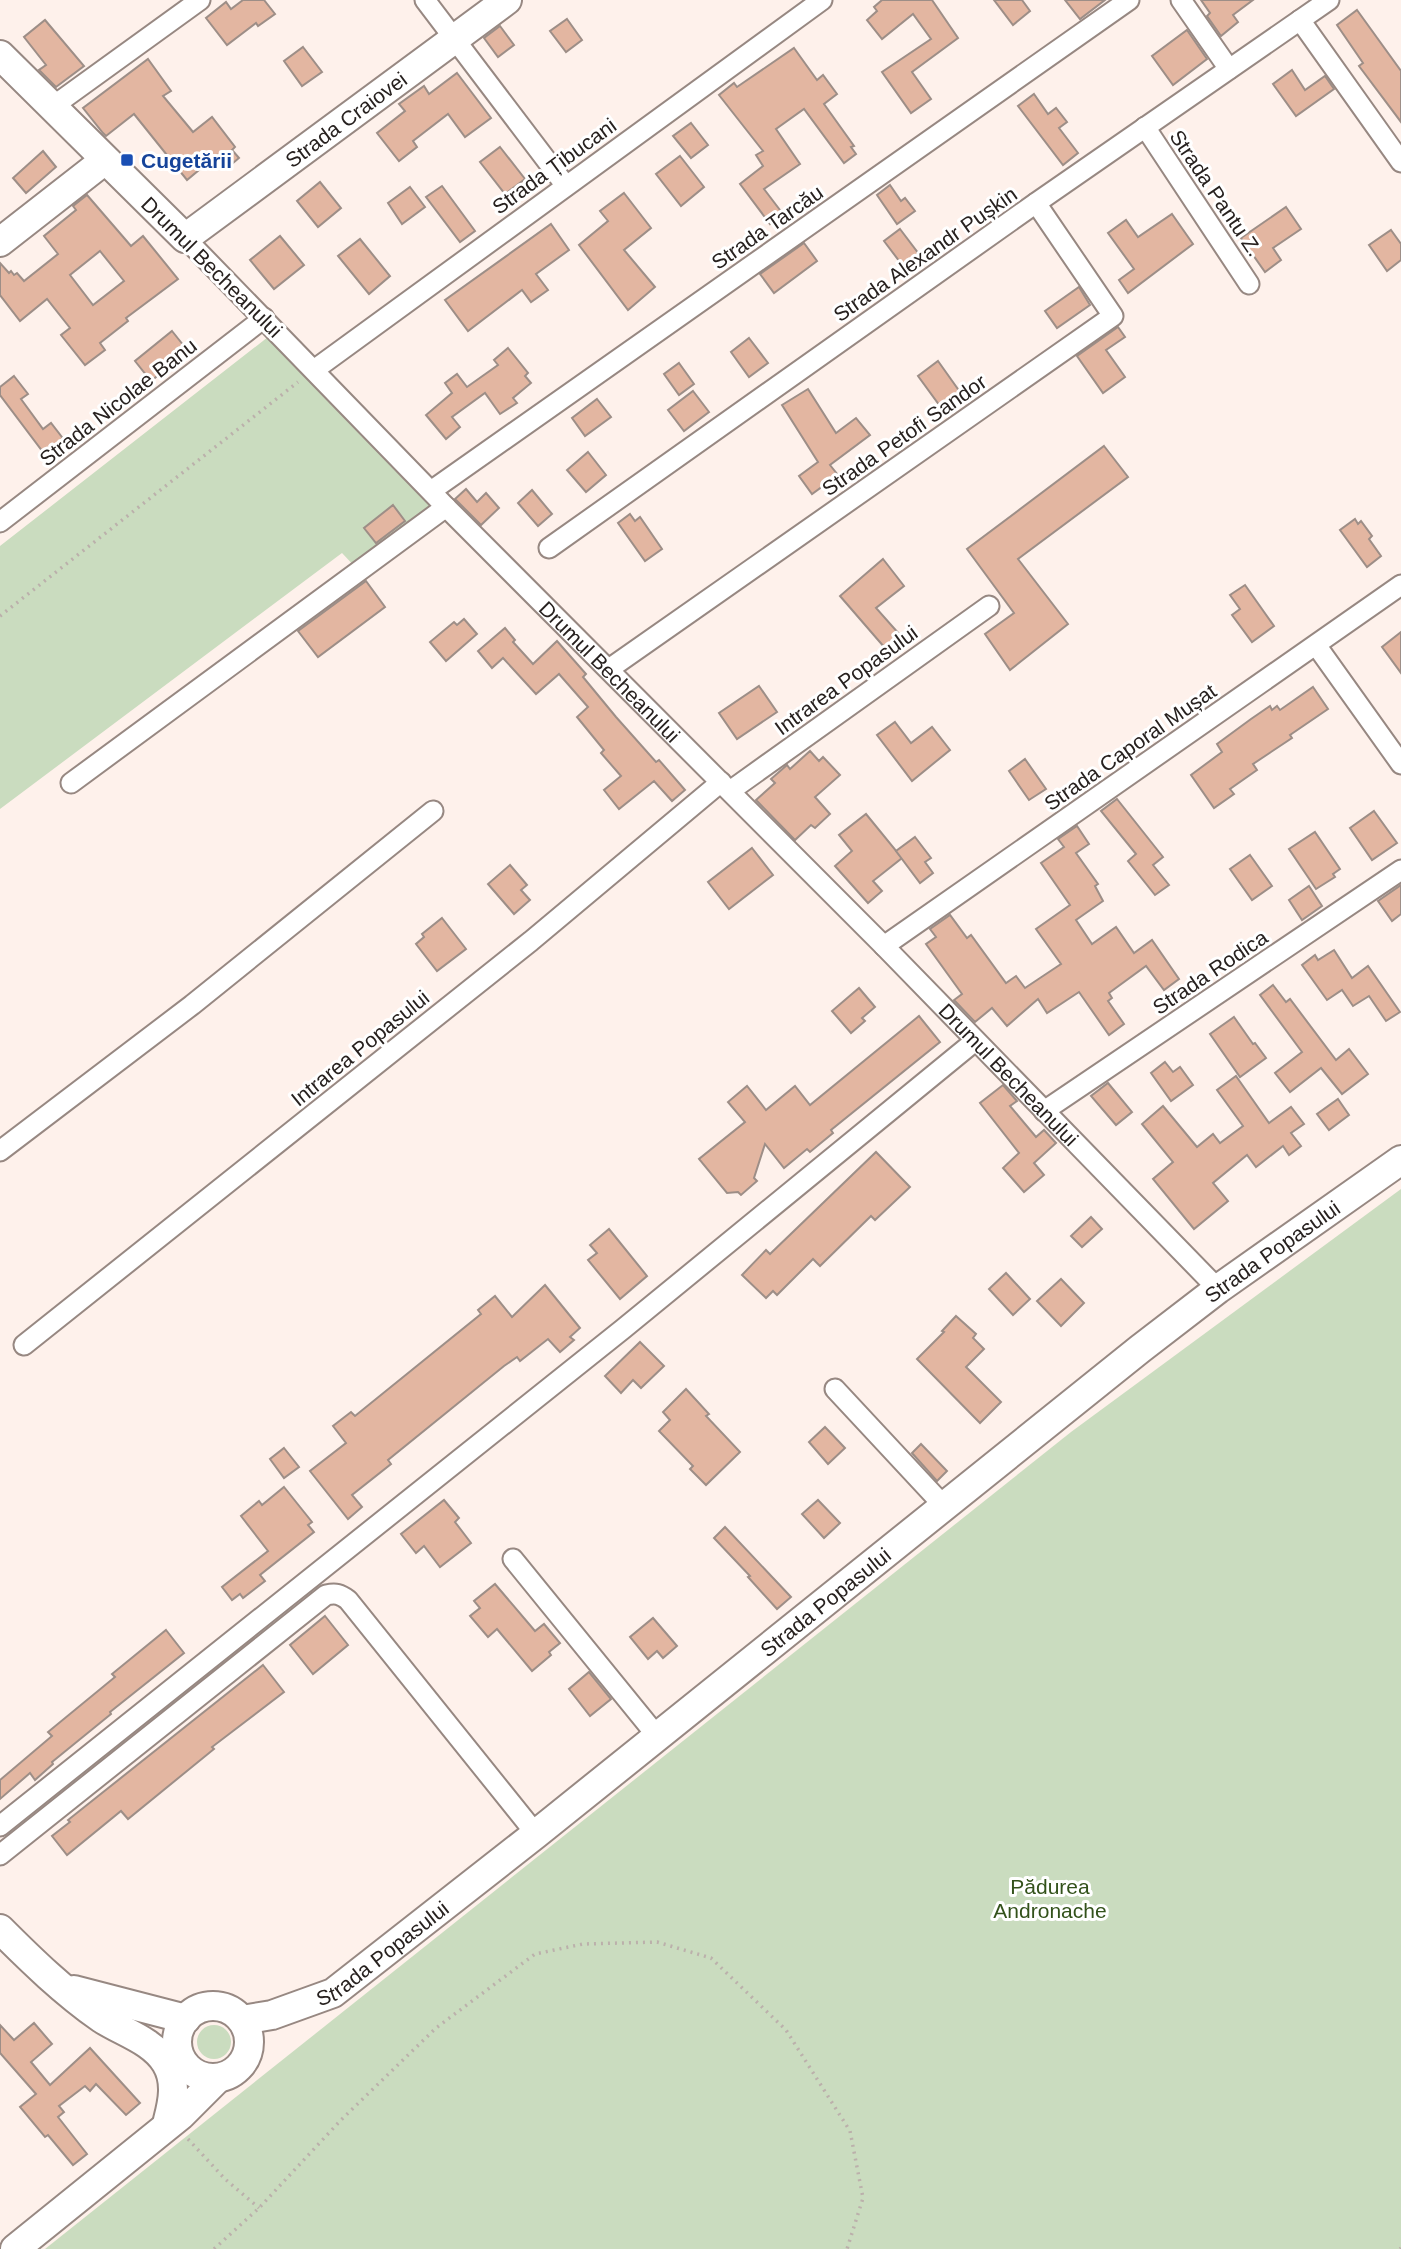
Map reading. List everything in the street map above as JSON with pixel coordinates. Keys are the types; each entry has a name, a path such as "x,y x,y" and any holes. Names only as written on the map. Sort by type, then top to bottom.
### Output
{"street":[{"path":"52,107 200,0"},
{"path":"425,0 566,186"},
{"name":"Strada Craiovei","path":"185,238 507,0"},
{"name":"Strada Tarcău","path":"431,491 1129,0"},
{"path":"1181,0 1229,69"},
{"name":"Strada Alexandr Pușkin","path":"549,548 1036,203 1329,0"},
{"name":"Strada Țibucani","path":"314,370 813,3"},
{"path":"1300,20 1401,162"},
{"name":"Drumul Becheanului","path":"0,55 185,238 446,507 884,946 1218,1289"},
{"name":"Strada Pantu Z.","path":"1145,127 1249,284"},
{"path":"0,242 105,160"},
{"name":"Strada Petofi Sandor","path":"609,669 1113,316 1036,203"},
{"name":"Strada Nicolae Banu","path":"0,522 264,318"},
{"path":"71,783 446,507"},
{"name":"Strada Caporal Mușat","path":"884,946 1401,585"},
{"name":"Intrarea Popasului","path":"24,1345 725,786 989,606"},
{"path":"1316,645 1401,764"},
{"path":"0,1151 192,1005 433,811"},
{"name":"Strada Rodica","path":"1044,1111 1401,870"},
{"path":"0,1826 612,1338 975,1041"},
{"name":"Strada Popasului","path":"242,2020 297,2008 333,1993 536,1834 943,1505 1218,1289 1401,1160"},
{"path":"835,1389 943,1505"},
{"path":"513,1559 657,1736"},
{"path":"0,1855 326,1595 332,1594 339,1594 348,1600 536,1834"},
{"path":"0,1929 38,1967 99,2016 159,2054 167,2065 173,2087 165,2126"},
{"path":"65,1988 183,2044 204,2078 218,2078"},
{"path":"249,2048 264,2036 311,2012 333,1993"},
{"path":"15,2249 165,2126 218,2078 234,2070 249,2048 248,2032 242,2020 229,2010 213,2006 197,2010 183,2044 187,2083 165,2126"}],"path":[{"path":"0,616 297,383"},
{"path":"214,2249 259,2208 341,2120 436,2028 535,1954 583,1944 657,1942 711,1958 786,2030 850,2131 863,2198 847,2249"},
{"path":"165,2126 259,2208"}],"green space":[{"path":"268,337 443,508 358,570 342,553 0,809 0,546"},
{"name":"Pădurea Andronache","path":"1401,1189 1401,2249 45,2249 1071,1432"},
{"path":"214,2025 226,2030 231,2042 226,2054 214,2059 202,2054 197,2042 202,2030"}],"building":[{"path":"243,0 264,0 275,14 258,26 256,23 227,45 206,18 226,2 231,9"},
{"path":"882,0 932,0 958,38 912,72 931,99 911,113 882,72 931,39 913,14 882,39 867,20 877,11 874,7"},
{"path":"994,0 1022,0 1030,11 1013,25"},
{"path":"1065,0 1105,0 1080,19"},
{"path":"1201,0 1253,0 1233,15 1238,22 1221,36 1207,16 1210,13"},
{"path":"1357,10 1401,71 1401,122 1359,66 1363,63 1337,25"},
{"path":"567,19 582,40 566,52 550,31"},
{"path":"45,20 84,66 56,87 39,70 46,65 24,37"},
{"path":"500,26 514,45 498,57 484,38"},
{"path":"1187,30 1207,59 1173,85 1152,56"},
{"path":"303,47 322,72 302,86 284,61"},
{"path":"794,48 817,80 823,75 837,94 824,104 854,146 851,147 856,154 844,163 804,109 776,129 800,164 764,189 783,214 770,224 740,184 763,166 756,155 763,151 719,95 734,83 737,87"},
{"path":"148,59 171,91 163,96 193,132 212,117 235,147 232,150 239,158 227,168 217,155 187,180 134,114 106,136 83,108"},
{"path":"1292,70 1305,90 1325,76 1334,89 1296,116 1273,84"},
{"path":"457,73 491,118 465,137 448,114 413,141 417,147 399,161 377,133 405,111 399,104 424,86 429,94"},
{"path":"1034,94 1048,114 1056,108 1067,122 1059,128 1078,153 1063,165 1018,106"},
{"path":"691,123 708,145 691,158 673,136"},
{"path":"500,147 525,179 505,194 480,162"},
{"path":"43,151 56,167 26,193 13,178"},
{"path":"680,156 704,187 681,206 656,174"},
{"path":"320,182 341,208 318,227 297,201"},
{"path":"890,185 901,201 905,198 915,211 897,224 877,195"},
{"path":"442,186 475,231 460,242 426,197"},
{"path":"410,187 425,207 402,224 388,203"},
{"path":"624,193 651,228 624,250 655,287 628,310 579,245 608,221 600,211"},
{"path":"87,195 131,246 143,236 178,279 126,318 128,321 100,343 105,350 85,365 61,335 70,328 47,299 20,321 0,295 0,263 9,273 17,273 24,281 58,254 44,236 76,210 73,206","holes":["100,251 124,281 93,305 70,275"]},
{"path":"1286,207 1301,229 1273,248 1281,260 1265,272 1241,238"},
{"path":"1172,214 1193,244 1128,293 1119,280 1134,269 1108,233 1126,220 1138,237"},
{"path":"551,224 569,250 536,274 548,290 531,302 522,290 468,331 445,300"},
{"path":"900,229 925,262 909,274 884,241"},
{"path":"1391,230 1401,244 1401,260 1387,271 1369,245"},
{"path":"280,236 304,265 274,289 250,260"},
{"path":"360,239 390,276 369,294 338,256"},
{"path":"804,243 817,261 774,293 760,274"},
{"path":"1079,287 1090,305 1057,328 1045,311"},
{"path":"1118,327 1125,337 1106,350 1125,377 1103,393 1077,356"},
{"path":"172,331 188,351 151,381 135,361"},
{"path":"749,338 768,363 749,377 731,352"},
{"path":"508,348 528,373 525,376 531,383 513,398 517,403 500,414 485,393 452,417 460,427 446,439 426,415 452,393 445,383 457,374 467,387 498,365 494,360"},
{"path":"938,361 960,392 940,406 918,376"},
{"path":"679,363 694,384 679,395 664,374"},
{"path":"14,376 28,394 21,399 43,429 51,423 65,441 46,456 0,395 0,387"},
{"path":"808,389 836,433 856,418 870,435 830,465 838,475 812,494 799,476 818,462 782,405"},
{"path":"693,391 709,412 684,431 668,410"},
{"path":"597,399 611,417 585,436 572,418"},
{"path":"1104,446 1128,477 1018,559 1068,624 1010,670 985,634 1014,613 967,549"},
{"path":"588,452 606,475 586,492 567,470"},
{"path":"466,489 477,502 486,493 499,508 481,525 455,499"},
{"path":"532,490 552,514 538,526 518,503"},
{"path":"393,505 405,521 376,543 364,528"},
{"path":"630,514 635,521 640,517 662,549 645,561 618,523"},
{"path":"1355,519 1358,524 1361,521 1372,536 1369,539 1381,556 1367,567 1340,530"},
{"path":"883,559 904,586 876,608 900,635 885,648 840,596"},
{"path":"366,581 385,607 318,657 298,631"},
{"path":"1245,585 1274,626 1252,642 1232,615 1240,609 1230,595"},
{"path":"464,619 477,634 446,661 430,642 454,622 457,625"},
{"path":"505,628 515,640 513,642 533,664 557,641 586,674 583,677 616,717 685,790 672,801 654,781 619,809 604,790 621,776 601,753 604,750 577,717 588,707 559,674 536,694 503,658 492,668 478,651"},
{"path":"1401,632 1401,673 1382,647"},
{"path":"759,686 777,712 737,739 719,713"},
{"path":"1313,687 1328,709 1253,764 1257,770 1230,789 1234,794 1214,808 1191,775 1222,752 1217,744 1251,719 1270,706 1272,710 1277,706 1280,710"},
{"path":"895,722 911,743 932,727 950,750 912,781 877,735"},
{"path":"810,751 819,761 823,757 840,775 815,797 830,814 815,828 811,825 795,840 756,800 775,783 771,779 787,765 790,769"},
{"path":"1025,759 1046,789 1029,800 1009,771"},
{"path":"1117,799 1163,857 1153,865 1169,885 1155,895 1128,861 1136,854 1101,811"},
{"path":"1374,811 1397,843 1372,860 1350,828"},
{"path":"866,814 902,858 873,881 882,891 868,903 835,866 852,851 839,835"},
{"path":"1077,826 1089,844 1076,853 1098,884 1095,886 1103,901 1076,920 1092,944 1116,927 1134,953 1152,940 1179,979 1164,990 1146,966 1109,993 1112,998 1108,1001 1124,1024 1109,1035 1079,992 1047,1013 1038,999 1007,1026 992,1008 975,1022 954,1000 962,994 926,944 936,937 930,929 950,915 967,938 971,935 1006,983 1016,976 1025,988 1061,964 1036,929 1070,905 1041,863 1064,847 1058,839"},
{"path":"1315,832 1340,869 1333,874 1335,877 1316,889 1289,849"},
{"path":"915,837 931,858 925,862 933,873 920,883 896,851"},
{"path":"752,848 773,875 729,909 708,882"},
{"path":"1250,855 1272,886 1252,900 1230,869"},
{"path":"510,865 527,885 521,890 530,900 514,914 488,884"},
{"path":"1401,885 1401,914 1392,921 1378,901"},
{"path":"1309,886 1322,906 1302,920 1289,900"},
{"path":"442,918 466,949 437,971 416,944 424,937 422,934"},
{"path":"1334,950 1352,978 1368,966 1400,1012 1386,1021 1369,996 1353,1006 1342,990 1327,1000 1302,965 1315,955 1318,960"},
{"path":"1273,985 1286,1002 1290,999 1336,1060 1349,1049 1368,1074 1342,1094 1321,1068 1290,1092 1275,1073 1302,1052 1260,995"},
{"path":"859,988 875,1007 862,1018 865,1021 851,1033 832,1011"},
{"path":"919,1016 940,1042 831,1130 833,1133 810,1152 807,1149 784,1168 765,1144 754,1178 757,1181 741,1195 738,1192 727,1193 699,1159 745,1122 728,1102 747,1086 766,1110 795,1086 810,1105"},
{"path":"1234,1017 1266,1058 1240,1077 1210,1034"},
{"path":"1165,1062 1173,1072 1180,1067 1193,1085 1171,1101 1151,1073"},
{"path":"1236,1076 1269,1123 1291,1107 1304,1124 1291,1133 1301,1146 1289,1155 1283,1146 1256,1167 1247,1155 1213,1183 1228,1201 1194,1229 1153,1179 1173,1162 1142,1124 1163,1106 1197,1147 1213,1134 1220,1143 1243,1126 1217,1090"},
{"path":"1108,1083 1132,1112 1116,1125 1091,1096"},
{"path":"1003,1085 1017,1101 1010,1106 1036,1137 1044,1130 1056,1143 1034,1163 1044,1175 1024,1192 1003,1168 1019,1153 980,1103"},
{"path":"1338,1099 1349,1115 1329,1130 1317,1114"},
{"path":"876,1152 910,1187 875,1220 871,1216 820,1266 813,1259 777,1295 773,1291 766,1298 742,1275 766,1250 770,1254"},
{"path":"1091,1217 1102,1229 1082,1247 1071,1236"},
{"path":"609,1229 647,1276 620,1299 588,1260 597,1253 590,1245"},
{"path":"1006,1273 1030,1299 1013,1315 989,1289"},
{"path":"1061,1279 1084,1303 1061,1326 1037,1301"},
{"path":"545,1285 580,1328 570,1337 574,1340 560,1352 548,1339 520,1361 517,1357 504,1366 388,1460 391,1464 352,1495 362,1507 348,1519 310,1471 346,1443 333,1426 351,1412 355,1416 481,1314 478,1310 495,1296 512,1317"},
{"path":"956,1316 976,1334 973,1338 984,1349 966,1367 1001,1402 980,1423 917,1359"},
{"path":"640,1342 664,1366 641,1388 633,1380 621,1393 605,1376"},
{"path":"686,1389 709,1414 706,1416 740,1452 706,1485 690,1469 693,1466 659,1431 670,1420 663,1412"},
{"path":"825,1427 845,1448 828,1464 809,1442"},
{"path":"921,1444 947,1471 937,1481 912,1453"},
{"path":"284,1448 299,1467 284,1478 270,1459"},
{"path":"284,1487 312,1522 308,1525 314,1532 260,1575 265,1581 243,1598 240,1594 232,1600 222,1587 268,1551 241,1516 259,1501 262,1505"},
{"path":"444,1500 459,1518 455,1522 471,1543 440,1567 424,1546 416,1553 401,1534"},
{"path":"818,1500 840,1523 824,1538 802,1514"},
{"path":"725,1527 791,1597 777,1609 714,1538"},
{"path":"495,1584 535,1631 544,1624 560,1643 549,1652 551,1655 532,1671 497,1629 488,1637 470,1616 480,1608 474,1601"},
{"path":"325,1616 348,1645 313,1674 290,1645"},
{"path":"653,1618 677,1646 663,1658 657,1651 648,1659 630,1637"},
{"path":"166,1630 184,1653 110,1712 111,1714 52,1762 53,1764 35,1780 30,1773 0,1799 0,1780 52,1736 48,1732 115,1677 112,1674"},
{"path":"263,1665 284,1692 212,1747 214,1749 128,1819 121,1811 67,1855 52,1836 70,1822 68,1820"},
{"path":"589,1672 611,1699 590,1716 569,1689"},
{"path":"34,2023 52,2044 31,2062 50,2085 90,2048 140,2103 126,2115 96,2084 90,2091 85,2086 59,2106 64,2112 58,2117 87,2154 73,2165 20,2107 36,2094 0,2053 0,2025 14,2040"}],"place":[{"name":"Cugetării","path":"127,160"}]}
